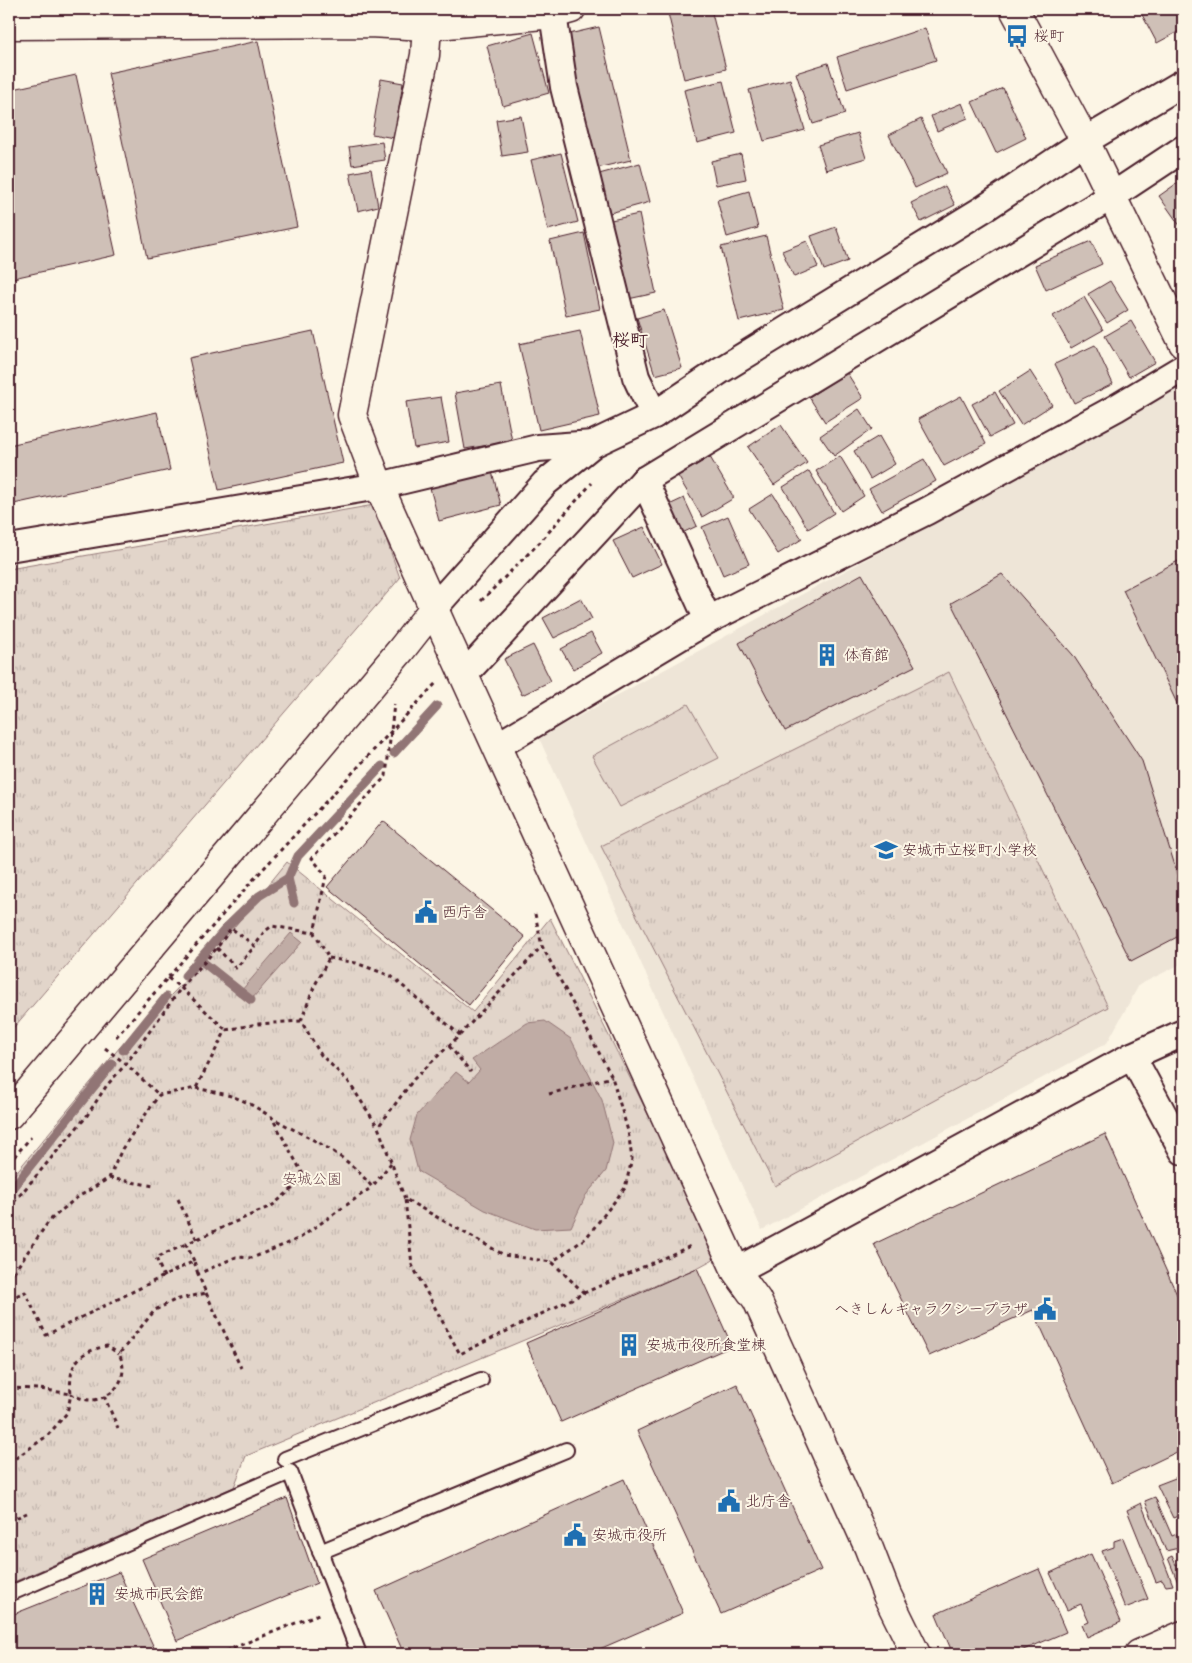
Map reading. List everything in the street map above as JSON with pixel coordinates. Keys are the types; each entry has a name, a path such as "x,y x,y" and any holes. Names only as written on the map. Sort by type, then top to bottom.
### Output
{"street":[{"path":"1014,9 1085,141 1183,343"},
{"path":"9,26 163,17 237,22 369,22 427,15 562,11 564,87 636,377 654,415"},
{"path":"427,15 423,64 352,415 379,486 464,675 736,1271 757,1300 868,1546 887,1595 916,1654"},
{"path":"9,1115 401,650 475,559 545,483 593,444 654,415 721,370 977,213 1085,141 1183,83"},
{"path":"464,675 644,480 1112,196 1183,150"},
{"path":"497,746 708,620 927,511 1116,408 1183,368"},
{"path":"9,548 379,486 538,448 593,444"},
{"path":"644,480 708,620"},
{"path":"736,1271 1132,1056 1183,1033"},
{"path":"1132,1056 1183,1151"},
{"path":"1139,1654 1183,1635"}],"lane":[{"path":"9,1594 285,1459 481,1380"},
{"path":"320,1552 566,1450"},
{"path":"285,1459 359,1654"}],"path":[{"path":"390,732 386,776 312,858 326,876 314,933 330,958 356,962 391,976 460,1035"},
{"path":"535,914 542,946 612,1077 628,1131 632,1159 624,1188 586,1238 552,1262"},
{"path":"217,948 236,968 264,932 272,926 314,933"},
{"path":"9,1208 86,1117 107,1085 126,1064 181,988 209,958 232,928 255,946"},
{"path":"378,1127 414,1079 460,1035 542,946"},
{"path":"301,1021 314,987 330,958"},
{"path":"168,978 226,1030"},
{"path":"301,1021 321,1055 348,1081 378,1127 405,1200 412,1265 460,1354 584,1293 719,1234"},
{"path":"226,1030 258,1024 301,1021"},
{"path":"196,1088 226,1030"},
{"path":"449,1046 472,1072"},
{"path":"105,1048 160,1095"},
{"path":"550,1094 612,1077"},
{"path":"9,1279 50,1221 75,1199 109,1178 122,1149 160,1095 196,1088 232,1096 258,1107 316,1140 349,1162 357,1168 372,1187"},
{"path":"164,1277 156,1258 273,1205 305,1178 271,1116"},
{"path":"198,1274 236,1258 252,1258 300,1238 372,1187 391,1163"},
{"path":"109,1178 154,1186"},
{"path":"178,1199 196,1240"},
{"path":"405,1200 504,1255 552,1262 584,1293"},
{"path":"186,1244 206,1293 241,1368"},
{"path":"9,1299 25,1292 46,1335 194,1262"},
{"path":"118,1354 155,1310 175,1300 206,1293"},
{"path":"9,1388 40,1389 71,1394 81,1399 93,1400 112,1391 122,1380 124,1363 118,1354 107,1346 91,1349 78,1356 69,1379 71,1394 67,1413 47,1436 9,1463"},
{"path":"104,1396 118,1428"},
{"path":"9,1522 27,1513"},
{"path":"218,1654 322,1612"}],"shaded area":[{"name":"安城市立桜町小学校","path":"1175,391 1183,408 1183,963 1139,985 1107,1043 762,1230 539,738"},
{"path":"291,933 302,942 251,1000 241,991"},
{"path":"545,1021 571,1039 602,1100 613,1143 606,1171 586,1195 571,1227 535,1229 485,1210 418,1171 410,1140 417,1115 456,1072 469,1082 480,1070 472,1060 527,1023"}],"green space":[{"path":"374,505 400,578 9,1033 9,569"},
{"path":"949,672 1108,1007 775,1186 601,846"},
{"path":"688,704 719,758 620,807 592,756"},
{"name":"安城公園","path":"287,862 473,1012 550,918 719,1256 697,1268 246,1456 234,1487 9,1584 9,1181 120,1047 217,948"}],"building":[{"path":"667,9 711,9 726,69 684,79"},
{"path":"1139,9 1183,9 1183,29 1157,43"},
{"path":"599,27 631,160 597,168 565,35"},
{"path":"925,28 936,60 847,89 837,57"},
{"path":"533,33 549,93 503,106 487,46"},
{"path":"258,41 297,227 147,258 108,73"},
{"path":"828,63 845,114 813,124 796,73"},
{"path":"76,75 116,255 9,279 9,90"},
{"path":"381,79 403,83 394,138 372,134"},
{"path":"790,79 805,130 764,141 749,90"},
{"path":"723,81 736,133 697,143 684,90"},
{"path":"1003,88 1026,138 996,153 972,102"},
{"path":"962,103 968,118 937,131 931,116"},
{"path":"521,116 528,152 502,156 496,120"},
{"path":"921,119 947,173 915,188 889,135"},
{"path":"858,133 866,158 826,170 818,145"},
{"path":"382,142 385,160 352,165 349,147"},
{"path":"561,153 578,222 548,230 531,160"},
{"path":"741,154 746,179 716,185 711,161"},
{"path":"640,163 650,202 610,213 599,174"},
{"path":"371,169 378,206 358,211 350,173"},
{"path":"1183,179 1183,230 1159,196"},
{"path":"945,186 955,205 921,222 911,203"},
{"path":"749,191 758,228 727,237 717,200"},
{"path":"639,214 656,293 628,299 611,220"},
{"path":"836,227 848,261 824,270 811,236"},
{"path":"584,233 600,309 566,316 550,241"},
{"path":"766,236 784,310 739,321 721,247"},
{"path":"807,241 818,267 794,277 782,251"},
{"path":"1091,241 1102,264 1046,290 1035,265"},
{"path":"1110,281 1128,310 1107,323 1088,294"},
{"path":"1084,297 1103,330 1071,348 1053,316"},
{"path":"664,310 682,368 655,375 637,318"},
{"path":"1131,321 1155,362 1129,377 1105,336"},
{"path":"313,331 343,463 219,490 189,358"},
{"path":"580,331 600,416 539,430 519,344"},
{"path":"1095,345 1113,384 1074,403 1055,364"},
{"path":"1030,371 1052,405 1021,425 999,391"},
{"path":"847,373 863,398 825,422 809,397"},
{"path":"501,385 512,441 465,449 455,393"},
{"path":"995,392 1013,425 990,437 972,404"},
{"path":"961,396 986,444 944,466 918,419"},
{"path":"441,397 449,442 414,448 406,402"},
{"path":"859,409 872,429 834,456 820,436"},
{"path":"157,412 170,470 9,505 9,445"},
{"path":"781,425 807,463 774,485 748,447"},
{"path":"879,436 895,464 870,479 854,451"},
{"path":"840,456 864,496 841,511 816,471"},
{"path":"710,457 734,498 702,517 678,476"},
{"path":"924,459 936,481 882,511 869,489"},
{"path":"491,468 501,505 439,521 429,484"},
{"path":"809,471 834,513 808,529 783,487"},
{"path":"773,494 802,539 778,554 749,509"},
{"path":"684,498 697,526 680,534 667,506"},
{"path":"728,516 749,564 723,575 702,527"},
{"path":"644,527 662,564 632,578 613,541"},
{"path":"1180,560 1183,565 1183,716 1123,590"},
{"name":"体育館","path":"862,574 915,666 785,731 739,643"},
{"path":"1002,574 1073,655 1142,761 1176,869 1181,935 1131,961 951,603"},
{"path":"581,598 592,619 554,638 543,618"},
{"path":"591,633 602,653 573,669 561,649"},
{"path":"533,645 551,681 522,695 504,659"},
{"name":"西庁舎","path":"383,821 525,937 469,1005 327,887"},
{"name":"へきしんギャラクシープラザ","path":"1105,1134 1183,1308 1183,1449 1112,1483 1033,1310 929,1356 874,1244"},
{"name":"安城市役所食堂棟","path":"697,1268 732,1346 561,1422 526,1343"},
{"name":"北庁舎","path":"737,1384 821,1570 721,1614 637,1431"},
{"path":"1183,1475 1183,1514 1173,1518 1157,1485"},
{"name":"安城市役所","path":"624,1479 683,1613 588,1654 404,1654 376,1591"},
{"path":"1155,1497 1172,1536 1179,1533 1183,1547 1166,1551 1145,1501"},
{"path":"287,1498 317,1583 177,1641 142,1559"},
{"path":"1141,1503 1173,1585 1166,1586 1162,1580 1156,1582 1127,1510"},
{"path":"1123,1538 1148,1599 1125,1608 1102,1551 1114,1547 1114,1541"},
{"path":"1091,1554 1121,1622 1087,1637 1082,1625 1089,1622 1081,1604 1067,1610 1050,1573"},
{"path":"1172,1556 1176,1565 1183,1561 1183,1595 1168,1558"},
{"path":"1039,1569 1066,1632 1014,1654 953,1654 936,1614"},
{"name":"安城市民会館","path":"119,1572 157,1654 9,1654 9,1616"}],"waterway":[{"path":"394,753 437,706"},
{"path":"185,976 228,926 259,896 288,878 298,856 382,766"},
{"path":"288,878 294,903"},
{"path":"199,959 251,1000"},
{"path":"123,1050 166,997"},
{"path":"9,1192 112,1064"}],"place":[{"name":"桜町","path":"1017,36"},
{"name":"体育館","path":"827,655"},
{"name":"安城市立桜町小学校","path":"886,850"},
{"name":"西庁舎","path":"426,912"},
{"name":"へきしんギャラクシープラザ","path":"1045,1309"},
{"name":"安城市役所食堂棟","path":"629,1345"},
{"name":"北庁舎","path":"729,1501"},
{"name":"安城市役所","path":"575,1535"},
{"name":"安城市民会館","path":"97,1594"}],"district":[{"name":"桜町","path":"630,340"}]}
